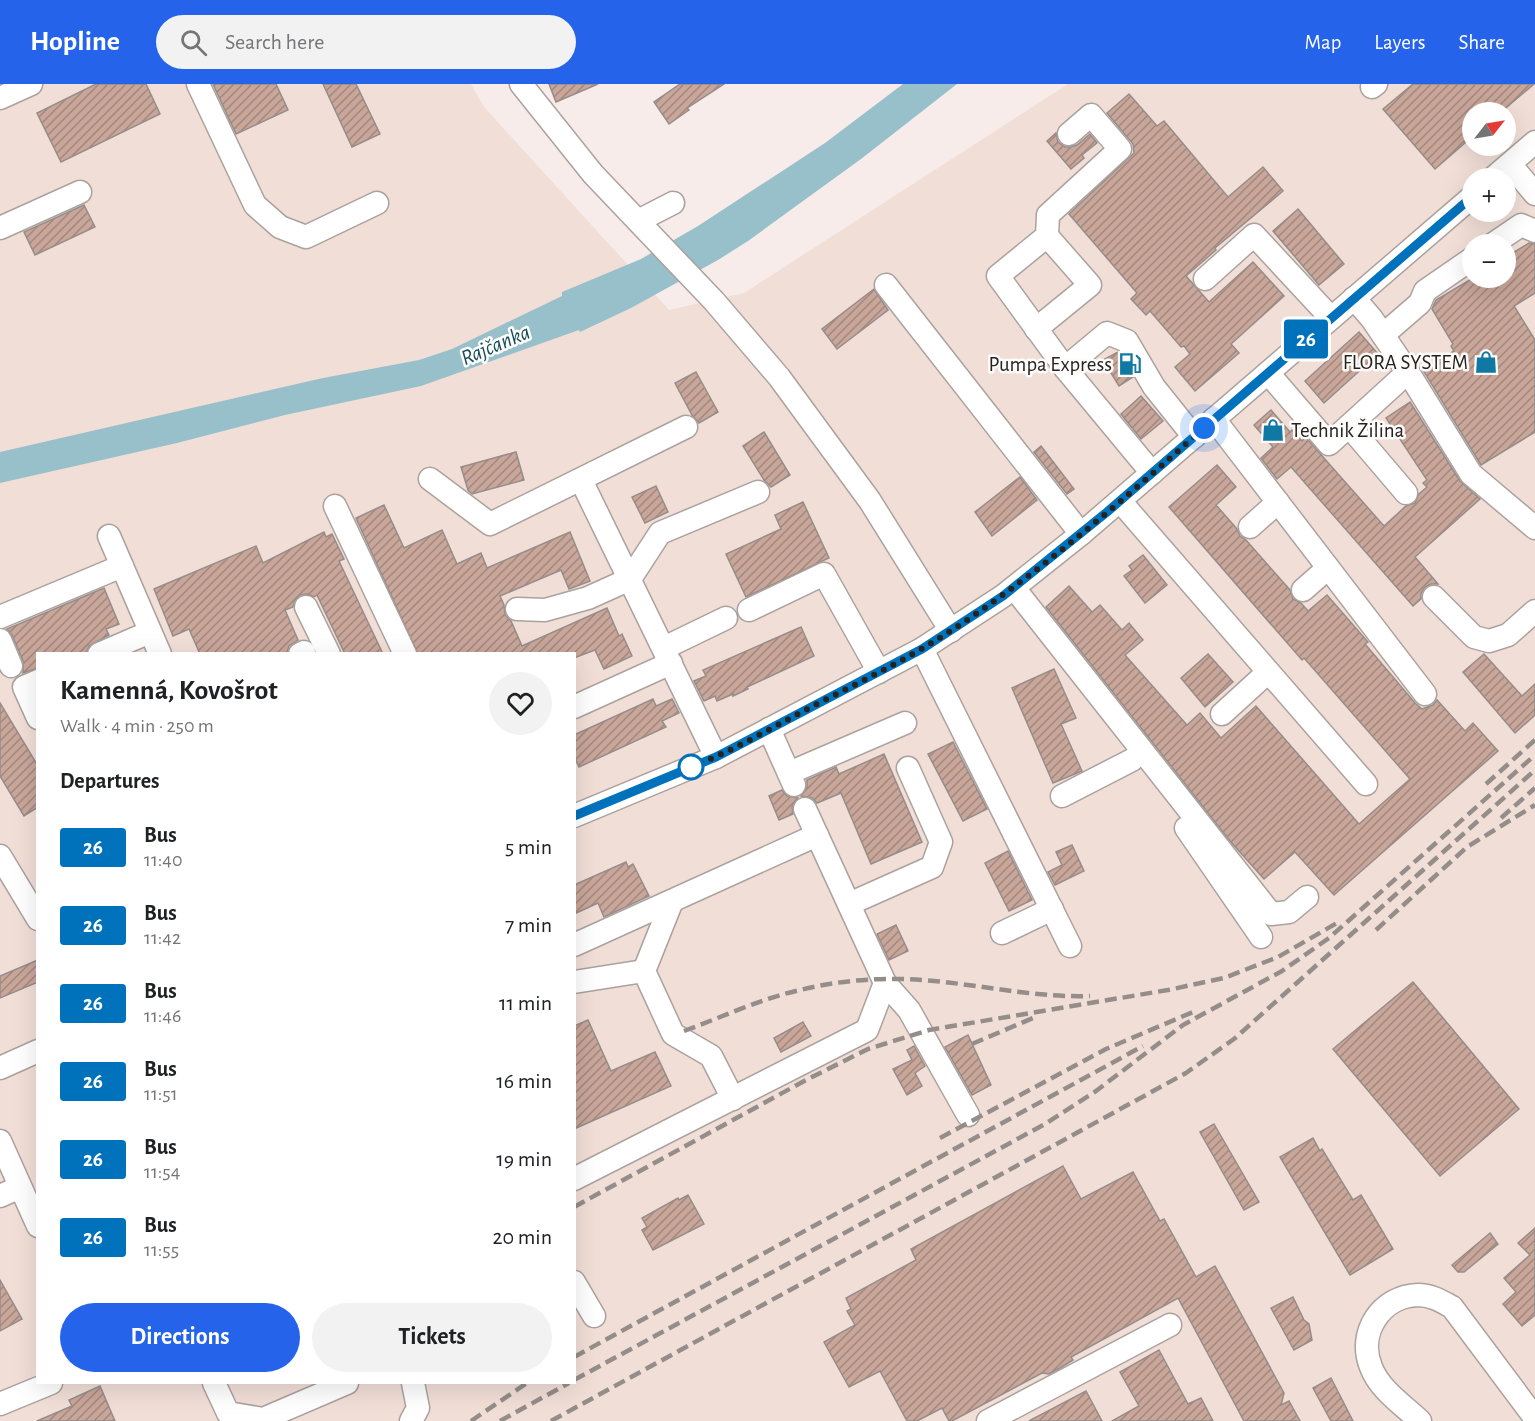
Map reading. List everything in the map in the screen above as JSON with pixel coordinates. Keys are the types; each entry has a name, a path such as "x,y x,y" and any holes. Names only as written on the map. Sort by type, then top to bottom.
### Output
{"street":[{"path":"0,99 31,84"},
{"path":"198,84 255,205 280,227 306,237 377,203"},
{"path":"521,84 593,174 706,293 779,376 858,483 951,631"},
{"path":"1036,329 1090,285 1047,236 1048,215 1120,149 1091,115 1069,134"},
{"path":"1505,168 1535,142"},
{"path":"1510,164 1535,194"},
{"path":"0,228 80,192"},
{"path":"643,227 673,203"},
{"path":"576,815 716,757 922,649 1008,592 1081,534 1194,438 1462,205"},
{"path":"1047,236 998,276 1065,368 1152,473"},
{"path":"1205,279 1254,236 1331,318"},
{"path":"1383,335 1420,303 1425,291 1462,266"},
{"path":"886,285 1081,534"},
{"path":"1354,298 1408,372 1471,474 1535,528"},
{"path":"1065,368 1107,333 1127,341 1154,387 1194,438"},
{"path":"1268,373 1329,444 1408,372"},
{"path":"1214,419 1425,694"},
{"path":"1349,426 1406,493"},
{"path":"430,479 490,524 687,427"},
{"path":"581,480 716,757"},
{"path":"517,609 545,610 588,598 630,579 660,533 758,492"},
{"path":"1120,501 1366,784"},
{"path":"1250,527 1278,502"},
{"path":"335,506 404,652"},
{"path":"109,536 159,652"},
{"path":"0,617 122,566"},
{"path":"1303,590 1328,568"},
{"path":"749,610 824,574 879,672"},
{"path":"1008,592 1132,760 1184,826 1261,937"},
{"path":"1008,592 1271,914 1289,912 1307,897"},
{"path":"1434,597 1474,637 1489,641 1508,635 1535,611"},
{"path":"306,607 328,652"},
{"path":"576,706 667,655 726,618"},
{"path":"104,652 150,632"},
{"path":"0,640 11,666"},
{"path":"922,649 1071,946"},
{"path":"1222,714 1268,672"},
{"path":"36,682 24,687 36,714"},
{"path":"769,729 792,779 905,723"},
{"path":"1062,795 1132,760"},
{"path":"849,904 932,867 941,842 908,768"},
{"path":"805,809 885,983 909,1010 968,1115"},
{"path":"576,944 817,835"},
{"path":"0,856 36,916"},
{"path":"672,901 644,971 673,1034 711,1056 733,1099"},
{"path":"1002,933 1052,909"},
{"path":"576,982 644,971"},
{"path":"576,1178 867,1030 885,983"},
{"path":"0,1068 36,1052"},
{"path":"0,1141 10,1192 36,1224"},
{"path":"576,1285 594,1316"},
{"path":"1420,1421 1376,1379 1369,1364 1366,1348 1368,1329 1378,1312 1398,1299 1418,1295 1435,1298 1452,1307 1535,1418"},
{"path":"988,1421 1170,1325"},
{"path":"0,1404 49,1384"},
{"path":"214,1384 226,1417 263,1419 345,1384"},
{"path":"411,1421 418,1408 413,1384"}],"shaded area":[{"path":"0,84 471,84 484,107 669,310 744,293 1068,84 1535,84 1535,1421 0,1421"}],"water":[{"name":"Rajčanka","path":"903,84 957,84 861,159 748,241 631,308 580,332 579,330 421,386 285,415 177,443 0,483 0,452 323,378 419,360 452,349 562,296 562,292 641,259 698,226 825,143"}],"building":[{"path":"96,84 146,84 160,114 61,162 37,113"},
{"path":"213,84 276,84 288,110 236,134"},
{"path":"323,84 356,84 380,134 352,147"},
{"path":"549,84 598,84 556,102"},
{"path":"680,84 724,84 687,108 689,110 669,124 654,102"},
{"path":"1413,84 1534,84 1513,102 1462,102 1462,146 1435,169 1383,109"},
{"path":"1129,94 1157,126 1164,121 1228,197 1263,167 1283,191 1215,248 1216,250 1186,276 1209,302 1253,262 1284,296 1231,344 1239,353 1195,391 1175,367 1190,354 1184,346 1181,347 1150,311 1146,315 1131,299 1137,293 1069,214 1134,153 1133,144 1107,113"},
{"path":"1056,133 1058,142 1065,147 1077,145 1090,134 1097,143 1082,155 1084,158 1071,169 1047,141"},
{"path":"84,205 95,227 35,255 24,232"},
{"path":"1298,209 1344,264 1319,285 1273,231"},
{"name":"FLORA SYSTEM","path":"1529,243 1535,244 1535,293 1514,306 1535,340 1535,432 1481,465 1423,370 1454,351 1451,346 1453,344 1432,309 1436,300 1462,285 1462,288 1516,288 1516,251"},
{"path":"874,289 888,310 837,349 822,329"},
{"path":"1359,332 1378,354 1324,403 1305,381"},
{"path":"1118,352 1133,377 1119,386 1103,360"},
{"path":"696,372 718,412 699,423 692,415 675,383"},
{"path":"1141,396 1163,421 1141,439 1121,414"},
{"path":"1410,402 1460,481 1480,499 1415,557 1438,584 1425,587 1421,593 1421,599 1413,606 1291,467 1277,479 1261,458 1273,447 1254,425 1271,410 1290,432 1292,430 1302,441 1305,438 1309,441 1384,526 1406,506 1415,503 1419,494 1427,487 1423,483 1427,480 1386,418"},
{"path":"764,432 790,475 771,487 764,480 743,446"},
{"path":"1041,446 1074,489 1067,494 1034,452"},
{"path":"516,452 524,480 472,494 468,490 461,467"},
{"path":"1217,465 1236,487 1216,505 1237,529 1240,536 1290,590 1293,599 1301,603 1308,611 1327,595 1368,642 1365,644 1415,703 1422,709 1433,705 1437,700 1465,731 1473,723 1498,751 1334,895 1295,852 1264,879 1230,841 1046,607 1069,586 1092,612 1100,605 1122,630 1129,623 1143,640 1125,655 1187,725 1200,713 1221,738 1256,706 1359,824 1410,779 1304,658 1302,660 1169,507"},
{"path":"1020,477 1037,500 992,536 975,512"},
{"path":"656,486 668,512 645,523 632,497"},
{"path":"803,502 829,558 746,597 726,554 781,529 775,515"},
{"path":"384,505 404,548 442,530 457,564 481,553 487,568 570,532 590,581 569,589 561,570 500,596 505,615 511,621 522,646 607,608 619,636 622,634 632,656 604,669 595,650 576,657 576,652 417,652 356,518"},
{"path":"324,532 326,537 332,534 344,559 339,561 382,652 344,652 317,595 314,597 308,594 300,595 293,607 285,610 298,640 289,646 287,652 199,652 189,629 173,636 154,589 256,546 263,563"},
{"path":"1143,555 1167,585 1145,603 1124,576 1132,570 1129,566"},
{"path":"104,588 119,624 106,629 109,635 89,646 87,652 36,652 36,669 23,673 23,661 7,629"},
{"path":"801,627 814,656 747,687 748,689 733,696 733,694 717,701 715,696 704,701 694,681 706,676 703,670"},
{"path":"1208,654 1233,682 1205,707 1181,678"},
{"path":"1484,654 1522,696 1535,684 1535,715 1515,733 1463,672"},
{"path":"1054,669 1076,718 1061,724 1082,771 1053,783 1012,688"},
{"path":"653,699 656,706 672,699 679,713 662,721 666,727 579,767 576,760 576,734"},
{"path":"0,703 36,763 36,808 24,816 0,776"},
{"path":"953,742 987,809 963,821 928,754"},
{"path":"884,754 922,842 871,864 841,793 817,803 812,798 801,796 807,787 807,780 836,767 839,774"},
{"path":"782,790 787,796 798,798 792,807 793,814 779,820 769,796"},
{"path":"1072,845 1084,871 1055,885 1048,872 1062,865 1056,852"},
{"path":"1008,851 1032,900 1009,911 985,863"},
{"path":"626,862 628,867 633,864 649,896 604,917 598,903 576,913 576,884"},
{"path":"896,925 908,951 889,960 877,934"},
{"path":"36,961 36,983 0,998 0,976"},
{"path":"1413,982 1519,1109 1440,1176 1333,1049"},
{"path":"588,1020 611,1071 655,1052 671,1086 576,1128 576,1025"},
{"path":"803,1022 811,1036 781,1052 774,1038"},
{"path":"968,1035 991,1085 972,1095 945,1047"},
{"path":"914,1046 925,1066 915,1073 922,1086 907,1095 893,1069 912,1060 907,1050"},
{"path":"1214,1124 1259,1202 1244,1210 1200,1132"},
{"path":"1313,1138 1353,1200 1361,1195 1393,1249 1350,1275 1280,1157"},
{"path":"1063,1166 1081,1199 1133,1172 1160,1221 1164,1219 1196,1277 1215,1266 1284,1393 1281,1405 1289,1401 1300,1421 1244,1421 1178,1298 1071,1357 1073,1360 1049,1374 1042,1373 952,1421 949,1421 942,1408 917,1421 907,1421 880,1371 849,1387 824,1342 855,1325 847,1311 851,1309 846,1298 916,1260 911,1249"},
{"path":"688,1195 704,1224 653,1250 642,1230 647,1227 642,1218"},
{"path":"1535,1228 1535,1315 1522,1326 1503,1304 1516,1292 1504,1278 1530,1255 1518,1243"},
{"path":"1490,1233 1498,1244 1464,1272 1458,1272 1452,1265"},
{"path":"0,1280 22,1319 0,1331"},
{"path":"1293,1297 1304,1320 1309,1324 1312,1340 1294,1350 1271,1308"},
{"path":"1159,1350 1188,1404 1201,1398 1213,1421 1112,1421 1139,1406 1120,1372"},
{"path":"1331,1378 1353,1421 1331,1421 1313,1388"},
{"path":"100,1386 115,1421 37,1421 72,1406 69,1400"},
{"path":"1086,1391 1102,1421 1029,1421"}],"railway":[{"path":"1486,784 1535,740"},
{"path":"576,1379 1045,1124 1096,1091 1183,1025 1282,971 1329,938 1535,755"},
{"path":"551,1421 1186,1073 1234,1039 1535,770"},
{"path":"1501,818 1535,788"},
{"path":"1376,930 1467,847 1535,805"},
{"path":"576,1206 806,1080 868,1049 929,1030 1168,990 1224,978 1278,957 1337,923"},
{"path":"684,1031 785,994 861,980 922,980 1027,993 1090,996"},
{"path":"940,1138 1106,1049 1193,1012"},
{"path":"972,1044 1033,1018"},
{"path":"576,1356 1143,1046"},
{"path":"471,1421 526,1384"},
{"path":"500,1421 567,1384"}],"bus line":[{"name":"26","path":"576,815 716,757 922,649 1003,596 1048,562 1194,438 1462,205"}],"place":[{"name":"FLORA SYSTEM","path":"1486,362"},
{"name":"Pumpa Express","path":"1130,364"},
{"name":"Technik Žilina","path":"1273,430"}],"route":[{"path":"691,767 716,757 922,649 951,631 1048,562 1204,428"}]}
